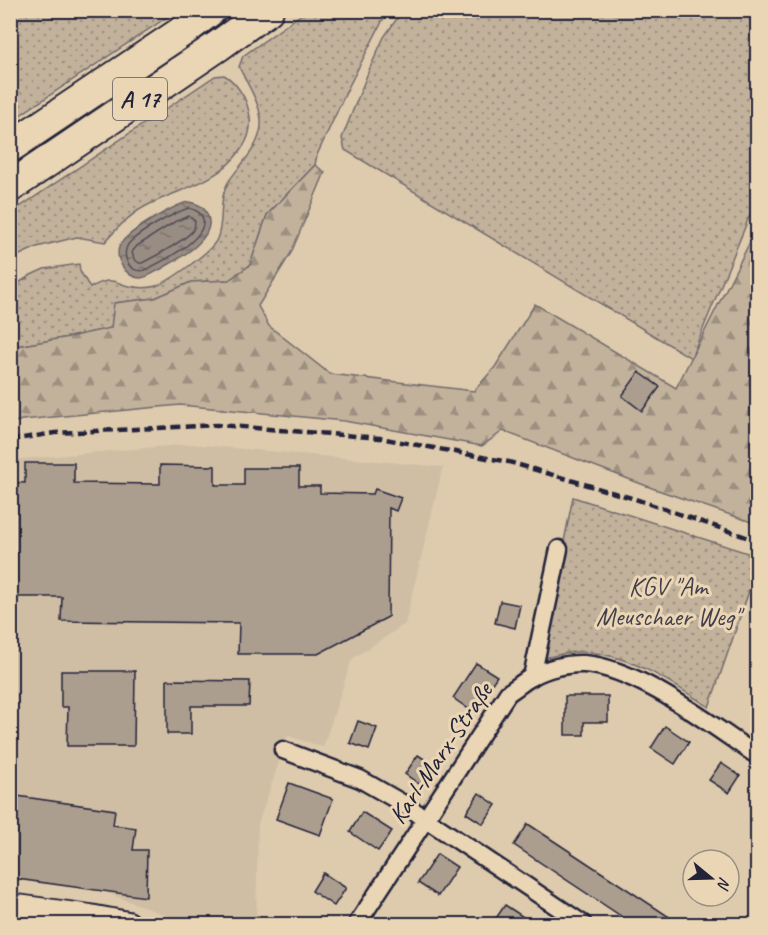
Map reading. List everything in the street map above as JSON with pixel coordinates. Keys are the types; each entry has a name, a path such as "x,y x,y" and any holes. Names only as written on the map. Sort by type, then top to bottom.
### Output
{"highway":[{"name":"A 17","path":"10,147 211,10"},
{"name":"A 17","path":"10,187 268,10"}],"main road":[{"path":"10,906 128,924"}],"street":[{"path":"532,676 559,549"},
{"name":"Karl-Marx-Straße","path":"357,924 508,693 532,676 557,668 582,664 607,668 670,698 758,756"},
{"path":"283,750 360,779 402,803 583,924"}],"shaded area":[{"path":"190,444 443,467 405,624 352,659 323,747 288,736 258,824 256,924 189,924 105,892 11,878 11,460"}],"green space":[{"path":"11,10 176,10 176,11 11,121"},
{"path":"403,10 754,11 758,49 757,198 691,358 345,150 342,138 369,70 384,37"},
{"path":"306,11 390,11 385,16 349,86 317,155 315,165 267,215 250,265 229,280 191,282 155,298 115,303 111,328 11,347 11,288 31,275 44,269 79,264 80,271 90,288 109,281 129,286 152,287 180,273 213,244 221,225 225,188 260,134 260,111 239,67 243,56"},
{"path":"224,75 236,85 247,103 250,114 250,131 240,151 220,171 197,184 140,209 105,242 77,237 37,247 11,259 11,213 215,76"},
{"path":"315,165 325,172 291,253 258,306 269,326 330,374 474,391 495,367 535,304 676,388 757,228 757,524 652,488 503,431 482,446 344,421 180,405 22,420 11,423 11,347 111,328 114,303 155,298 191,282 229,280 250,265 267,215"},
{"name":"KGV \"Am Meuschaer Weg\"","path":"573,497 757,556 757,568 709,707 651,672 619,658 580,652 540,660"}],"water":[{"path":"188,202 199,205 207,214 209,223 202,239 186,254 148,276 140,278 130,275 120,262 118,252 123,241 150,221"}],"building":[{"path":"639,372 660,387 642,411 622,396"},
{"path":"25,463 74,463 74,483 160,484 160,465 215,466 215,485 244,485 244,468 299,468 299,486 320,486 320,493 373,494 375,489 401,498 396,511 389,508 388,617 318,654 238,654 239,623 61,621 62,597 10,597 10,482 25,483"},
{"path":"500,601 520,605 515,628 495,623"},
{"path":"476,663 497,676 473,712 453,698"},
{"path":"61,671 135,671 134,746 67,746 68,707 61,707"},
{"path":"167,680 250,681 249,706 191,706 191,734 167,734"},
{"path":"565,696 608,696 608,722 584,722 584,735 565,735"},
{"path":"358,721 377,728 369,750 350,743"},
{"path":"665,726 689,742 675,764 651,748"},
{"path":"418,755 435,766 422,786 405,774"},
{"path":"721,763 740,776 729,793 709,780"},
{"path":"289,783 333,799 320,835 276,819"},
{"path":"479,793 496,805 483,824 466,813"},
{"path":"10,795 115,810 113,825 136,828 133,850 147,850 146,897 10,878"},
{"path":"362,812 392,831 378,851 350,832"},
{"path":"528,824 680,924 633,924 514,845"},
{"path":"437,854 457,867 438,896 418,883"},
{"path":"323,873 346,888 334,906 312,891"},
{"path":"505,905 534,924 492,924"}],"railway":[{"path":"10,440 55,433 218,425 380,438 509,462 635,499 758,541"}]}
